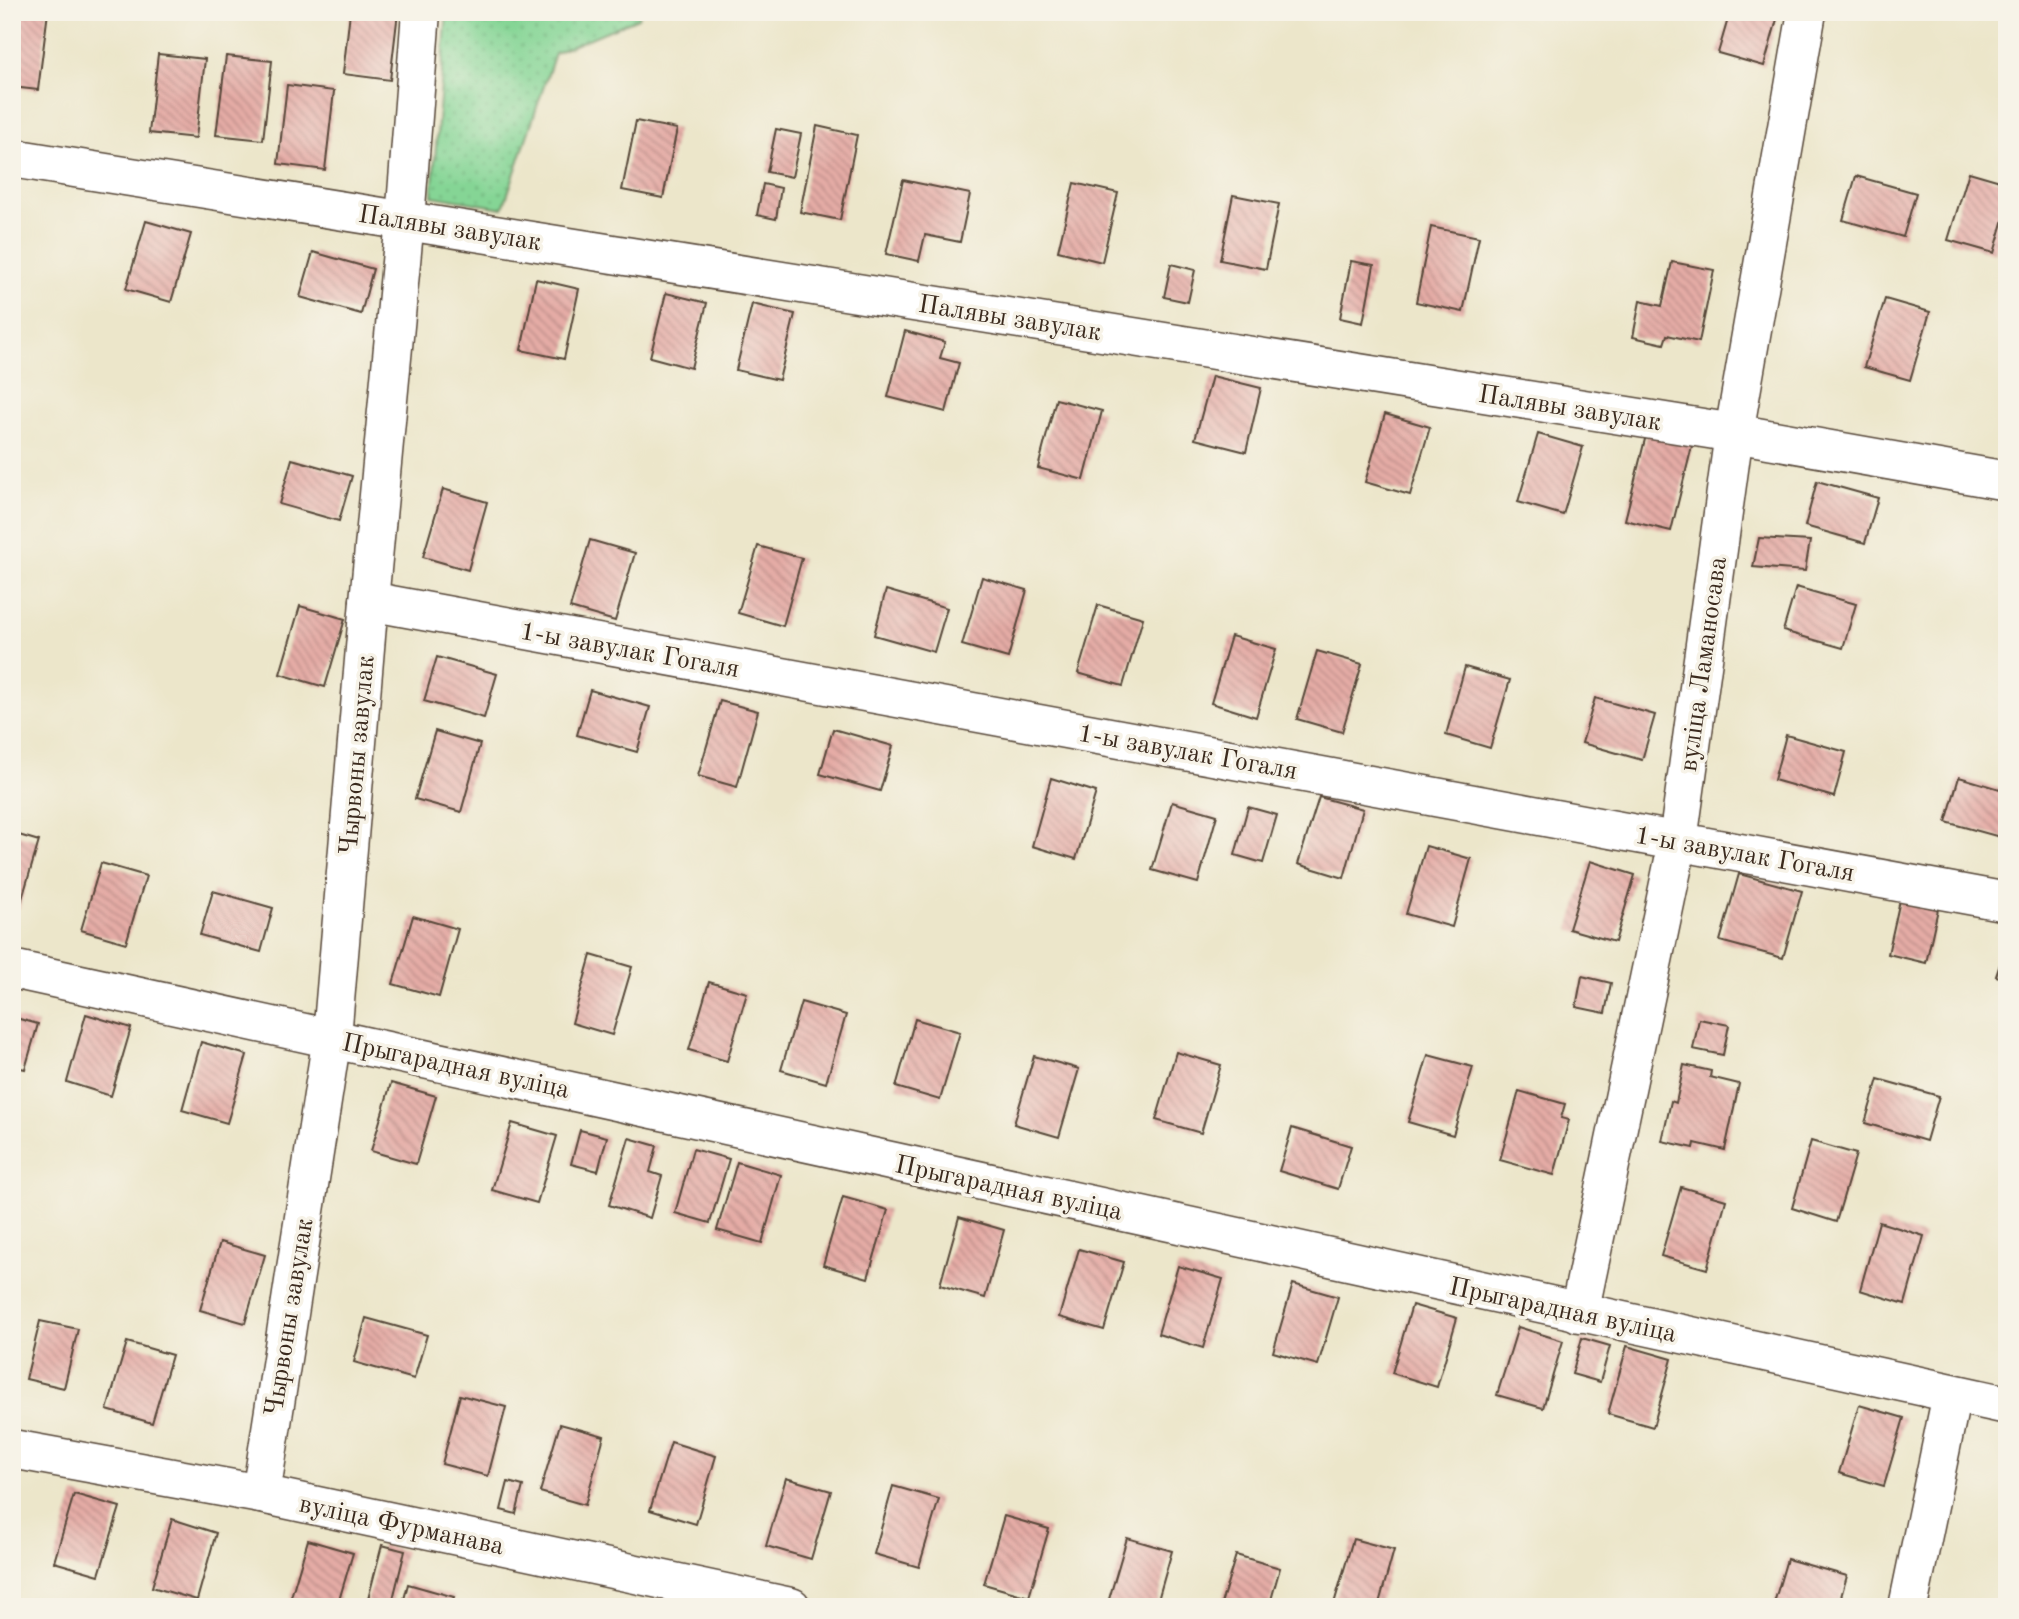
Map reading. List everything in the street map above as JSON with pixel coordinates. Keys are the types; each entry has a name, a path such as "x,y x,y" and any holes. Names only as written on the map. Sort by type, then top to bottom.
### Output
{"street":[{"name":"Чырвоны завулак","path":"261,1494 332,1037 421,12"},
{"name":"вуліца Ламаносава","path":"1579,1313 1678,841 1734,433 1807,12"},
{"name":"Палявы завулак","path":"12,158 1734,433 2007,481"},
{"name":"1-ы завулак Гогаля","path":"369,601 2007,902"},
{"name":"Прыгарадная вуліца","path":"12,969 2007,1405"},
{"path":"1908,1607 1952,1394"},
{"name":"вуліца Фурманава","path":"12,1449 261,1494 791,1607"}],"green space":[{"path":"447,12 640,12 638,18 555,53 503,208 432,196"}],"building":[{"path":"12,12 48,12 38,90 12,87"},
{"path":"350,12 398,12 390,80 343,74"},
{"path":"1730,12 1779,12 1764,66 1718,53"},
{"path":"158,54 205,59 196,138 149,133"},
{"path":"226,56 272,61 263,140 216,135"},
{"path":"287,85 334,91 325,170 278,164"},
{"path":"636,121 677,129 663,198 622,190"},
{"path":"817,126 857,135 840,220 800,212"},
{"path":"776,129 801,134 792,177 767,172"},
{"path":"1969,172 2007,183 2007,209 1994,253 1948,240"},
{"path":"1856,176 1916,193 1903,237 1843,220"},
{"path":"903,180 970,194 960,242 925,235 919,261 886,254"},
{"path":"1074,183 1118,193 1102,262 1058,251"},
{"path":"763,184 781,188 776,219 757,215"},
{"path":"1233,195 1279,204 1266,269 1220,260"},
{"path":"146,221 191,234 171,302 126,289"},
{"path":"1431,227 1479,237 1463,312 1416,302"},
{"path":"313,252 373,269 361,314 300,297"},
{"path":"1351,261 1374,265 1363,323 1340,318"},
{"path":"1672,262 1714,270 1699,342 1667,335 1664,344 1633,337 1640,301 1662,306"},
{"path":"1171,264 1195,270 1188,302 1164,297"},
{"path":"536,279 579,289 564,359 521,350"},
{"path":"666,293 707,303 691,368 650,357"},
{"path":"1885,299 1930,312 1910,380 1864,367"},
{"path":"752,304 795,314 779,380 736,370"},
{"path":"905,331 945,342 940,358 959,363 946,412 888,397"},
{"path":"1212,376 1261,388 1246,452 1195,439"},
{"path":"1056,399 1102,411 1084,480 1038,468"},
{"path":"1385,414 1430,427 1410,495 1365,482"},
{"path":"1648,427 1694,438 1671,531 1625,520"},
{"path":"1538,434 1583,447 1563,515 1518,502"},
{"path":"292,459 352,476 339,521 279,504"},
{"path":"1817,481 1878,498 1865,543 1805,526"},
{"path":"443,489 487,502 468,570 423,557"},
{"path":"1759,538 1810,541 1805,571 1753,567"},
{"path":"590,540 635,553 615,621 570,608"},
{"path":"758,546 802,558 783,626 738,613"},
{"path":"982,577 1027,590 1008,658 962,645"},
{"path":"1796,587 1856,604 1843,648 1783,631"},
{"path":"886,590 947,608 934,652 874,635"},
{"path":"1098,605 1143,618 1123,686 1078,673"},
{"path":"300,606 345,619 325,687 280,674"},
{"path":"1231,636 1276,649 1256,717 1211,703"},
{"path":"1317,651 1362,664 1342,732 1297,719"},
{"path":"437,657 497,674 484,718 424,701"},
{"path":"1465,667 1510,680 1490,748 1446,735"},
{"path":"590,690 650,707 637,752 577,735"},
{"path":"1595,698 1655,715 1642,760 1582,743"},
{"path":"720,701 758,711 737,787 698,776"},
{"path":"833,729 893,746 880,791 820,774"},
{"path":"435,731 480,744 461,812 415,799"},
{"path":"1786,735 1846,752 1834,797 1774,780"},
{"path":"1959,777 2007,791 2007,839 1946,822"},
{"path":"1051,778 1096,792 1076,859 1032,846"},
{"path":"1319,797 1363,809 1344,878 1298,864"},
{"path":"1172,802 1217,815 1198,883 1152,870"},
{"path":"1248,807 1277,815 1263,863 1235,855"},
{"path":"12,833 39,841 19,909 12,907"},
{"path":"1426,846 1471,859 1452,927 1406,914"},
{"path":"1590,861 1635,875 1615,942 1569,929"},
{"path":"101,863 146,876 126,943 81,930"},
{"path":"1739,874 1802,891 1783,958 1720,941"},
{"path":"213,891 273,908 261,952 200,935"},
{"path":"1900,900 1938,909 1926,963 1888,954"},
{"path":"413,916 458,929 439,997 393,984"},
{"path":"2007,943 2007,979 1996,976"},
{"path":"591,955 632,967 612,1035 572,1023"},
{"path":"1582,976 1611,983 1605,1013 1576,1007"},
{"path":"709,982 747,993 727,1061 689,1050"},
{"path":"801,1002 846,1015 826,1083 781,1070"},
{"path":"86,1014 131,1028 111,1096 67,1082"},
{"path":"12,1017 38,1024 25,1069 12,1066"},
{"path":"915,1019 960,1032 940,1100 896,1087"},
{"path":"1699,1019 1729,1025 1723,1055 1693,1049"},
{"path":"201,1042 247,1055 227,1123 182,1110"},
{"path":"1176,1052 1221,1065 1201,1133 1156,1120"},
{"path":"1428,1055 1473,1067 1453,1135 1408,1122"},
{"path":"1034,1056 1079,1069 1059,1137 1014,1124"},
{"path":"1684,1065 1711,1071 1710,1077 1739,1084 1725,1150 1695,1143 1694,1148 1662,1141 1671,1101 1676,1103"},
{"path":"1878,1079 1939,1096 1926,1141 1865,1123"},
{"path":"391,1083 436,1096 416,1164 371,1151"},
{"path":"1519,1091 1565,1104 1561,1118 1569,1120 1554,1175 1500,1160"},
{"path":"512,1123 557,1136 537,1203 492,1190"},
{"path":"1292,1128 1351,1146 1338,1189 1279,1171"},
{"path":"580,1130 607,1137 598,1171 571,1164"},
{"path":"629,1138 657,1146 650,1172 662,1176 650,1218 609,1205"},
{"path":"1811,1141 1856,1154 1836,1222 1792,1208"},
{"path":"693,1149 729,1159 710,1223 675,1213"},
{"path":"737,1162 781,1175 762,1243 717,1230"},
{"path":"1681,1187 1726,1200 1707,1269 1661,1256"},
{"path":"843,1197 888,1210 868,1278 823,1265"},
{"path":"959,1217 1004,1230 985,1298 940,1285"},
{"path":"1879,1222 1924,1236 1905,1304 1860,1290"},
{"path":"220,1242 265,1255 245,1323 200,1310"},
{"path":"1079,1249 1124,1262 1104,1330 1059,1317"},
{"path":"1178,1266 1223,1279 1203,1348 1158,1334"},
{"path":"1293,1284 1338,1297 1318,1365 1273,1352"},
{"path":"1412,1305 1457,1318 1437,1387 1392,1373"},
{"path":"366,1318 427,1335 414,1379 354,1362"},
{"path":"40,1321 78,1329 64,1388 26,1379"},
{"path":"1518,1327 1563,1341 1543,1408 1497,1395"},
{"path":"1582,1338 1610,1346 1600,1382 1572,1374"},
{"path":"127,1342 172,1355 152,1423 107,1410"},
{"path":"1627,1346 1672,1359 1653,1427 1608,1414"},
{"path":"460,1395 506,1407 488,1476 442,1464"},
{"path":"1859,1405 1904,1418 1884,1486 1839,1473"},
{"path":"560,1424 604,1436 585,1505 540,1492"},
{"path":"671,1442 716,1456 696,1524 650,1510"},
{"path":"786,1478 831,1491 811,1559 766,1546"},
{"path":"508,1482 523,1486 516,1514 501,1510"},
{"path":"893,1486 939,1499 919,1567 874,1554"},
{"path":"74,1494 120,1507 99,1575 54,1562"},
{"path":"1004,1516 1049,1529 1029,1597 984,1584"},
{"path":"172,1519 216,1533 197,1600 152,1587"},
{"path":"1127,1538 1172,1551 1156,1607 1107,1606"},
{"path":"1353,1539 1394,1550 1378,1607 1333,1607"},
{"path":"308,1540 353,1553 337,1607 288,1607"},
{"path":"382,1545 405,1551 391,1607 367,1603"},
{"path":"1236,1555 1280,1568 1269,1607 1220,1607"},
{"path":"1787,1559 1847,1576 1838,1607 1786,1607 1774,1603"},
{"path":"408,1584 454,1597 451,1607 402,1607"}]}
